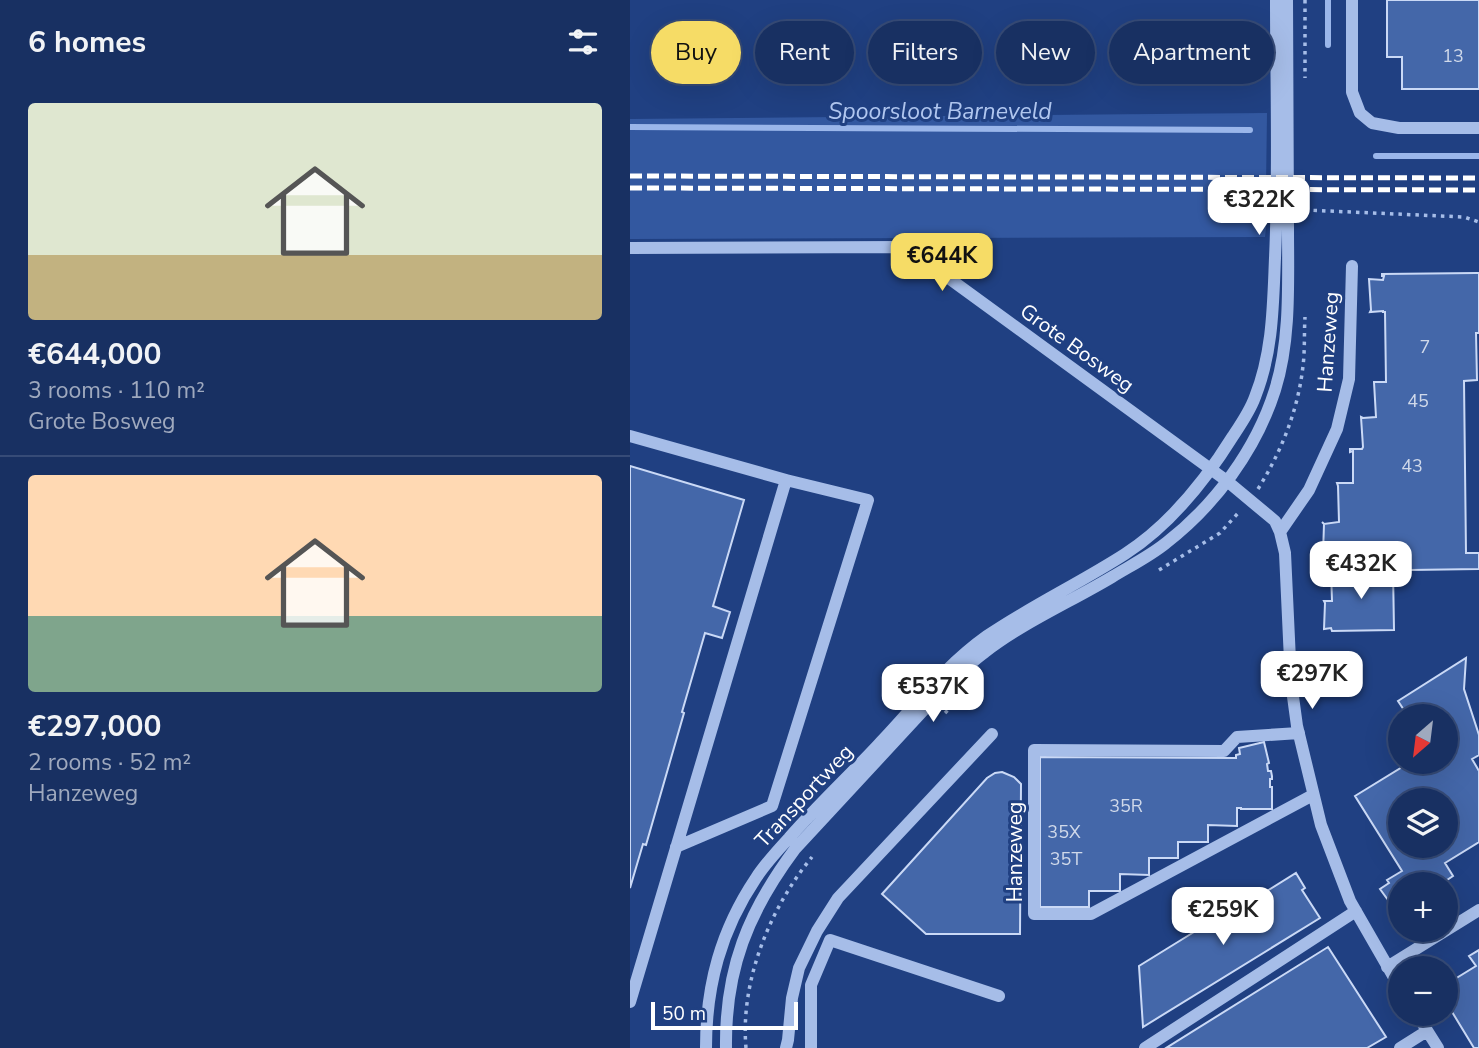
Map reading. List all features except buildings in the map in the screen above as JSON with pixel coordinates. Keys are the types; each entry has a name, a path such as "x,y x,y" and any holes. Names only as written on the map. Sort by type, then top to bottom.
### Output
{"street":[{"name":"Transportweg","path":"706,1048 706,1023 717,957 731,920 744,896 775,854 879,745 954,661 997,630 1126,554 1161,526 1188,499 1211,470 1254,400 1271,338 1276,231 1276,0"},
{"name":"Transportweg","path":"726,1048 730,993 741,945 761,899 795,849 966,667 1023,627 1165,544 1190,522 1227,481 1250,445 1268,410 1283,351 1288,245 1287,0"},
{"path":"1352,0 1352,92 1360,113 1372,123 1399,128 1479,128"},
{"name":"Grote Bosweg","path":"630,248 906,247 1211,470"},
{"name":"Hanzeweg","path":"1280,531 1309,490 1337,429 1349,379 1352,266"},
{"path":"630,436 786,481 868,500 772,806 676,848"},
{"path":"1211,470 1275,521 1280,531 1286,553 1291,682 1313,795 1329,848 1356,911 1387,967 1479,910"},
{"path":"630,1002 786,481"},
{"name":"Hanzeweg","path":"1299,733 1237,737 1224,751 1034,750 1034,914 1091,914 1313,795"},
{"path":"786,1048 799,968 817,931 838,898 992,734"},
{"path":"1145,1048 1356,911"},
{"path":"811,1048 811,985 830,940 999,996"},
{"path":"1424,1026 1438,1048"},
{"path":"1400,1048 1427,1031"}],"path":[{"path":"1305,210 1464,217 1479,222"},
{"path":"1159,570 1220,533 1251,500"},
{"path":"943,715 969,688"},
{"path":"746,1048 749,987 757,958 773,916 814,855"}],"shaded area":[{"path":"1267,113 1268,211 1265,237 630,239 630,119"}],"waterway":[{"path":"1328,0 1328,45"},
{"name":"Spoorsloot Barneveld","path":"630,127 1250,130"},
{"name":"Spoorsloot Barneveld","path":"1376,156 1479,156"}],"railway":[{"path":"630,176 1479,178"},
{"path":"630,188 1479,190"}]}
